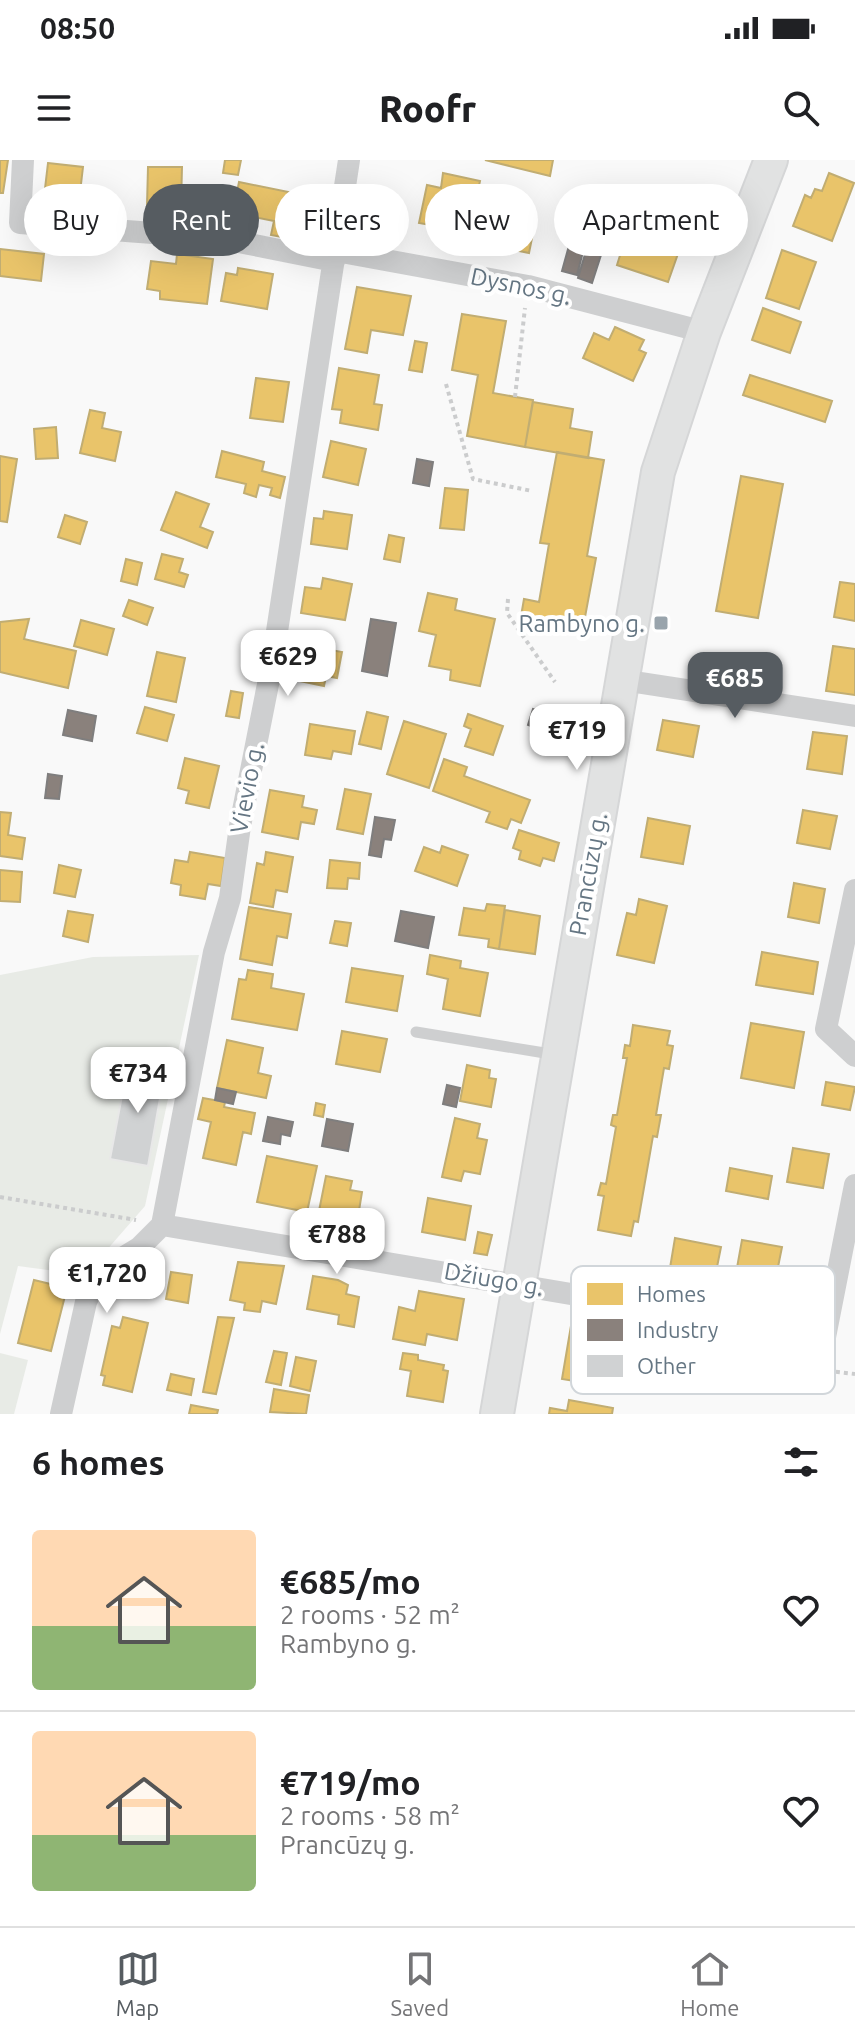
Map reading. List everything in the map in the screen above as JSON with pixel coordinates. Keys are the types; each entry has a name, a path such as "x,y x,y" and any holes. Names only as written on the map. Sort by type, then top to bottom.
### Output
{"street":[{"name":"Dysnos g.","path":"23,160 20,223 219,238 275,247"},
{"name":"Vievio g.","path":"346,184 349,160"},
{"name":"Prancūzų g.","path":"497,1414 658,472 704,332 771,160"},
{"name":"Dysnos g.","path":"335,256 528,286 704,332"},
{"name":"Vievio g.","path":"162,1225 214,952 230,898 240,826 272,664 335,256"},
{"path":"622,680 855,716"},
{"path":"855,890 826,1029 855,1056"},
{"name":"Džiugo g.","path":"835,1286 855,1185"},
{"name":"Džiugo g.","path":"162,1225 571,1291"},
{"path":"61,1414 86,1302 96,1280 111,1265 139,1248 162,1225"}],"lane":[{"path":"416,1032 557,1055"}],"path":[{"path":"515,397 528,286"},
{"path":"446,384 473,479 532,491"},
{"path":"508,599 507,613 555,682"},
{"path":"0,1197 162,1225"},
{"path":"835,1372 855,1374"}],"shaded area":[{"path":"199,955 145,1206 85,1275 18,1266 0,1334 0,975 93,957"},
{"path":"0,1353 28,1360 14,1414 0,1414"}],"building: Homes":[{"path":"0,160 8,160 3,193 0,193"},
{"path":"225,160 241,160 238,175 223,173"},
{"path":"485,160 553,160 550,176"},
{"path":"48,163 83,167 81,184 46,184"},
{"path":"148,167 182,167 182,184 148,184"},
{"path":"443,173 480,181 479,184 442,184"},
{"path":"829,173 854,183 832,241 793,226 805,195 811,198 815,189 822,191"},
{"path":"259,186 275,189 275,236 271,235 274,221 259,218"},
{"path":"425,194 425,224 419,223"},
{"path":"0,249 24,252 24,256 44,256 41,281 0,276"},
{"path":"782,250 816,262 799,309 766,298"},
{"path":"177,256 213,259 207,304 160,299 160,291 147,289 151,261 176,264"},
{"path":"620,256 677,256 668,282 617,265"},
{"path":"238,268 273,274 267,309 221,301 226,273 237,275"},
{"path":"357,287 411,296 403,335 371,330 367,353 345,349"},
{"path":"763,308 801,322 790,353 752,340"},
{"path":"462,314 506,321 493,393 533,400 525,447 467,436 478,375 452,370"},
{"path":"615,327 644,340 639,350 646,353 633,381 583,358 594,333 609,340"},
{"path":"415,341 427,343 422,372 409,370"},
{"path":"339,368 379,375 374,404 382,405 378,430 340,423 342,410 332,409"},
{"path":"750,375 832,401 825,422 743,395"},
{"path":"256,378 289,382 283,422 250,418"},
{"path":"533,402 573,409 570,428 592,432 588,458 525,447"},
{"path":"90,410 105,413 102,428 121,432 115,461 80,453"},
{"path":"56,427 58,458 36,459 34,429"},
{"path":"331,441 366,449 358,485 323,477"},
{"path":"222,451 264,462 262,471 285,477 280,498 270,495 272,488 259,485 256,497 244,493 246,484 216,477"},
{"path":"557,452 604,460 587,556 596,558 582,633 520,622 524,599 539,602 549,544 540,543"},
{"path":"0,456 17,459 7,522 0,521"},
{"path":"741,476 783,484 758,618 716,611"},
{"path":"445,488 468,490 464,530 440,528"},
{"path":"176,492 209,504 200,527 213,532 207,548 161,530"},
{"path":"324,511 352,515 347,549 311,544 314,518 323,519"},
{"path":"65,515 87,522 80,544 58,537"},
{"path":"389,535 404,538 400,562 384,559"},
{"path":"162,554 183,559 179,572 188,575 184,587 155,579"},
{"path":"126,559 142,563 137,585 121,581"},
{"path":"323,578 352,584 345,620 301,613 305,587 321,589"},
{"path":"840,582 855,584 855,621 834,617"},
{"path":"428,593 457,599 455,610 495,619 480,686 450,680 451,670 429,666 436,635 419,631"},
{"path":"129,600 153,608 147,625 123,616"},
{"path":"29,619 24,639 76,651 68,688 0,672 0,622"},
{"path":"81,620 114,629 107,655 74,646"},
{"path":"297,644 342,652 337,678 326,676 324,686 290,679"},
{"path":"833,646 855,649 855,695 826,691"},
{"path":"157,652 185,658 176,702 147,696"},
{"path":"231,691 243,693 239,718 226,716"},
{"path":"145,707 174,715 167,741 137,733"},
{"path":"367,712 388,717 381,749 359,744"},
{"path":"468,714 503,726 493,755 465,746 471,729 464,726"},
{"path":"663,720 699,726 693,757 657,750"},
{"path":"404,721 446,734 429,788 387,774"},
{"path":"310,724 355,731 351,754 333,751 331,759 305,755"},
{"path":"813,732 847,736 842,774 807,769"},
{"path":"185,758 219,766 209,808 186,803 189,791 178,788"},
{"path":"444,759 467,767 464,776 530,800 521,823 511,819 507,829 486,822 490,812 433,791"},
{"path":"345,789 371,794 363,834 337,829"},
{"path":"270,790 304,796 302,807 317,810 314,824 301,822 298,839 262,832"},
{"path":"803,810 837,816 830,849 797,843"},
{"path":"0,812 11,813 8,835 25,838 22,859 0,856"},
{"path":"648,818 690,826 683,864 641,857"},
{"path":"519,830 559,843 554,861 543,858 540,866 519,859 521,851 513,848"},
{"path":"442,846 468,855 457,886 415,871 424,847 440,853"},
{"path":"190,852 225,858 221,886 208,884 205,899 180,895 181,885 171,883 175,860 188,862"},
{"path":"266,852 293,857 287,892 276,890 273,907 250,903 257,863 264,865"},
{"path":"330,860 360,863 359,879 348,878 347,889 327,888"},
{"path":"59,865 81,870 75,897 54,893"},
{"path":"0,870 22,872 20,902 0,901"},
{"path":"794,883 825,889 819,923 788,917"},
{"path":"639,899 667,906 654,963 617,955 627,913 636,915"},
{"path":"487,904 505,906 499,949 488,947 489,939 459,935 464,908 485,911"},
{"path":"249,907 291,914 287,938 277,936 272,965 240,959"},
{"path":"505,910 540,916 535,954 499,949"},
{"path":"68,911 93,915 88,942 63,936"},
{"path":"335,921 351,923 347,946 330,943"},
{"path":"762,952 818,962 813,994 756,985"},
{"path":"430,955 461,961 460,968 488,973 480,1016 443,1009 448,979 427,974"},
{"path":"352,968 403,976 397,1011 346,1002"},
{"path":"248,970 273,974 271,988 304,994 297,1030 232,1019 239,979 246,980"},
{"path":"751,1023 804,1032 794,1088 741,1078"},
{"path":"633,1025 670,1031 667,1045 673,1046 669,1069 664,1068 656,1115 661,1115 657,1137 653,1136 638,1222 634,1221 631,1236 598,1230 604,1196 598,1195 601,1183 606,1184 616,1127 611,1125 613,1115 617,1115 627,1058 623,1058 625,1045 630,1046"},
{"path":"342,1031 387,1039 380,1072 336,1064"},
{"path":"227,1040 263,1048 258,1073 271,1076 266,1098 217,1088"},
{"path":"467,1065 490,1070 489,1078 496,1079 491,1107 460,1101"},
{"path":"826,1082 855,1087 850,1110 822,1105"},
{"path":"203,1098 225,1102 224,1107 255,1113 251,1134 243,1132 236,1165 203,1158 211,1122 198,1119"},
{"path":"316,1103 325,1105 323,1117 314,1115"},
{"path":"455,1118 480,1124 477,1138 487,1140 480,1174 464,1171 461,1181 442,1177"},
{"path":"793,1148 829,1154 823,1188 787,1182"},
{"path":"267,1156 317,1166 307,1212 257,1202"},
{"path":"730,1168 772,1176 768,1199 726,1191"},
{"path":"326,1176 352,1181 350,1190 362,1192 357,1223 318,1216"},
{"path":"428,1198 471,1206 465,1240 422,1232"},
{"path":"478,1232 492,1235 487,1255 474,1253"},
{"path":"675,1238 721,1247 717,1266 670,1266"},
{"path":"742,1240 782,1247 778,1266 737,1266"},
{"path":"238,1262 284,1266 276,1304 262,1301 260,1312 244,1310 245,1303 230,1300"},
{"path":"171,1272 192,1275 188,1303 166,1299"},
{"path":"313,1276 338,1280 348,1285 346,1294 359,1297 354,1327 338,1324 339,1315 307,1309"},
{"path":"34,1280 67,1288 51,1351 18,1343"},
{"path":"419,1291 464,1299 457,1340 427,1334 425,1345 393,1339 399,1307 415,1311"},
{"path":"123,1317 148,1323 132,1392 103,1385 105,1376 101,1375 112,1326 120,1328"},
{"path":"218,1317 234,1318 216,1394 203,1392"},
{"path":"571,1326 571,1380 562,1379"},
{"path":"274,1351 287,1353 281,1385 266,1382"},
{"path":"403,1353 418,1355 418,1360 444,1365 443,1370 448,1371 443,1402 407,1396 411,1371 400,1369"},
{"path":"296,1357 316,1361 310,1391 290,1386"},
{"path":"171,1374 194,1379 191,1395 167,1390"},
{"path":"274,1389 309,1395 306,1414 270,1412"},
{"path":"569,1400 613,1408 612,1414 549,1414 550,1408 567,1411"},
{"path":"191,1405 218,1410 217,1414 189,1414"}],"building: Industry":[{"path":"566,256 582,256 577,275 562,271"},
{"path":"585,256 601,256 592,283 578,278"},
{"path":"417,459 433,462 429,486 413,483"},
{"path":"371,619 396,623 387,676 362,671"},
{"path":"533,709 556,717 550,733 528,725"},
{"path":"68,710 96,716 92,741 63,735"},
{"path":"48,774 62,776 59,799 45,798"},
{"path":"375,817 395,820 391,840 384,839 381,857 369,855"},
{"path":"401,911 434,917 428,948 395,941"},
{"path":"447,1085 460,1088 456,1107 443,1104"},
{"path":"217,1088 236,1092 233,1104 215,1100"},
{"path":"268,1117 293,1122 290,1136 281,1134 280,1144 263,1141"},
{"path":"327,1119 353,1124 348,1151 322,1146"}],"building: Other":[{"path":"128,1064 165,1070 148,1166 110,1159"}],"place":[{"name":"Rambyno g.","path":"661,623"}]}
